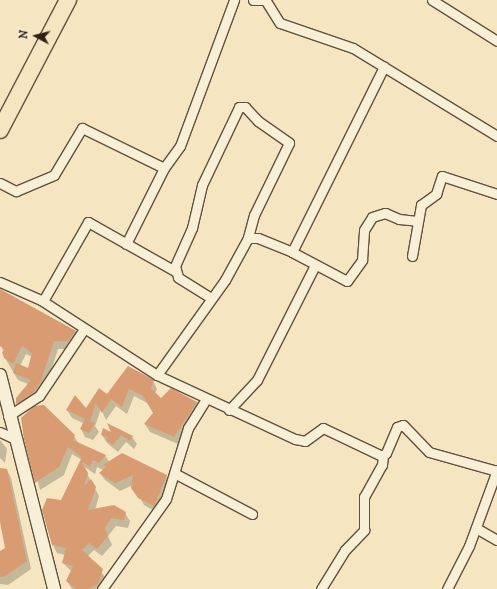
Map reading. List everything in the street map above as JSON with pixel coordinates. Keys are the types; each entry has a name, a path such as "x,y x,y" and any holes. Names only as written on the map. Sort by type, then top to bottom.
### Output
{"highway":[{"path":"0,130 68,0"}],"main road":[{"path":"0,376 8,416 54,589"}],"street":[{"path":"126,244 164,168 180,146 234,0"},
{"path":"253,0 266,0 280,23 353,48 497,136"},
{"path":"432,0 497,41"},
{"path":"292,252 384,67"},
{"path":"157,375 211,298 248,238 254,215 289,143 258,121 245,107 239,107 202,185 192,228 175,271"},
{"path":"0,183 16,191 54,175 82,128 164,168"},
{"path":"412,256 421,205 436,194 442,176 497,194"},
{"path":"248,238 258,238 292,252 347,281 362,260 364,230 372,217 385,213 398,219 417,221"},
{"path":"43,301 88,222 175,271 211,298"},
{"path":"229,410 257,380 315,265"},
{"path":"0,282 43,301 157,375 229,410 300,440 307,439 319,428 326,429 383,456"},
{"path":"8,416 39,396 84,329"},
{"path":"102,589 149,526 176,474 188,428 206,399"},
{"path":"321,589 345,550 364,530 364,497 382,466 383,456 396,427 403,425 429,452 497,470 476,528 447,589"},
{"path":"0,432 15,439"},
{"path":"176,474 252,514"},
{"path":"476,528 497,540"}],"building":[{"path":"0,289 76,331 68,341 54,341 41,381 33,393 16,404 16,398 31,380 13,373 16,363 28,368 32,353 22,346 13,364 4,358 2,352 5,350 0,346"},
{"path":"128,366 154,380 151,388 161,398 171,388 197,402 174,437 144,424 153,413 143,396 129,389 122,407 111,399 102,413 96,403 90,421 95,423 89,433 80,429 85,419 66,410 75,395 86,408 99,388 107,394"},
{"path":"44,405 75,435 73,440 106,455 99,463 93,460 90,467 81,461 88,473 84,486 91,479 96,487 88,510 114,505 126,512 124,520 111,518 105,528 108,536 97,549 89,543 82,550 103,569 98,584 88,589 77,589 66,581 73,566 62,563 66,548 52,545 42,510 47,498 61,500 82,457 68,447 59,467 35,483 24,439 21,418 34,406"},
{"path":"107,423 133,436 130,441 121,435 113,445 106,440 108,438 101,435 103,428 111,432"},
{"path":"122,453 167,475 154,506 138,498 131,488 133,475 115,483 99,473 106,467 103,465"},
{"path":"0,468 7,469 27,561 4,577 0,577 0,551 5,548 0,522"}]}
